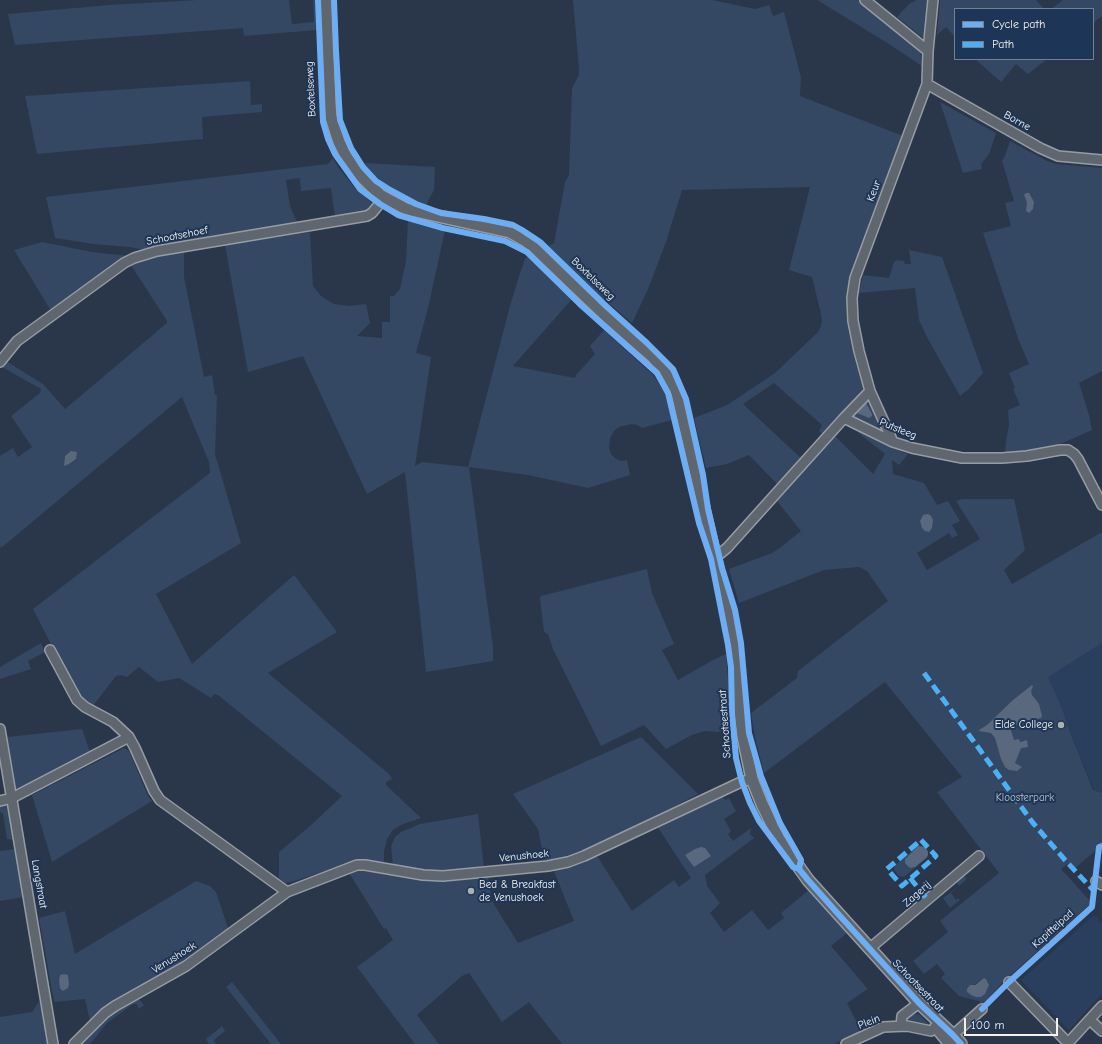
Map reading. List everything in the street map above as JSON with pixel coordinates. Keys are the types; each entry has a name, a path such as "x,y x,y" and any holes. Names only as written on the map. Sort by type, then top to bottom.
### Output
{"main road":[{"name":"Boxtelseweg","path":"326,0 330,105 335,129 347,158 356,171 369,185 385,197 406,208 510,232 526,241 605,315 653,357 669,378 677,393 716,557"},
{"name":"Schootsestraat","path":"716,557 733,634 738,670 739,705 743,736 752,779 769,820 788,852 808,880 951,1039"},
{"name":"Schootsestraat","path":"922,1006 936,1032 961,1044"}],"street":[{"path":"865,0 928,51"},
{"name":"Keur","path":"893,442 870,391 859,351 853,321 852,298 855,278 927,84 928,51 934,0"},
{"name":"Borne","path":"927,84 1040,148 1058,156 1102,160"},
{"name":"Schootsehoef","path":"0,362 17,341 124,263 134,258 157,250 367,216 372,213 385,197"},
{"path":"716,557 727,548 870,391"},
{"name":"Putsteeg","path":"844,418 893,442 912,448 962,458 1002,458 1068,450 1078,459 1102,505"},
{"path":"50,650 77,700 85,707 113,722 129,737 154,791 160,800 287,892"},
{"name":"Langstraat","path":"0,729 53,1044"},
{"path":"0,801 12,798 129,737"},
{"name":"Venushoek","path":"74,1044 105,1013 186,966 287,892 357,865 423,875 443,876 548,866 568,862 584,856 741,782 752,779"},
{"name":"Zagerij","path":"869,949 979,856"},
{"path":"1009,982 1068,1043 1102,1006"},
{"path":"901,1026 902,1016 922,1006"},
{"path":"951,1039 982,1009"},
{"path":"1090,1020 1102,1031"},
{"name":"Plein","path":"846,1044 883,1027 901,1026 936,1032"}],"shaded area":[{"path":"1029,193 1034,202 1033,209 1029,213 1026,211 1027,202 1024,195"},
{"path":"866,403 872,414 869,418 857,413"},
{"path":"71,451 77,452 76,459 64,466 65,456"},
{"path":"928,514 933,520 932,528 929,532 922,528 920,521 923,515"},
{"name":"Elde College","path":"1102,640 1102,809 1045,671"},
{"path":"1032,685 1032,695 1039,704 1042,716 1041,718 1010,727 1014,740 1019,739 1020,742 1027,740 1028,747 1021,748 1015,763 1022,767 1017,771 1009,770 1005,767 1001,759 995,738 991,733 979,730 987,725 1013,700"},
{"path":"918,846 925,847 928,855 915,867 910,868 905,863 905,859"},
{"path":"701,847 705,848 711,856 694,867 685,855"},
{"path":"1094,915 1102,924 1102,993 1069,1030 1021,980"},
{"path":"60,975 68,975 69,985 68,988 63,991 60,988 59,980"},
{"path":"984,978 989,985 985,994 981,997 976,997 967,992 970,985 975,985"}],"green space":[{"path":"197,0 289,0 292,24 314,22 313,0 317,0 317,30 244,36 243,28 15,45 8,14 109,5"},
{"path":"573,0 712,0 755,9 769,5 773,16 784,12 801,77 800,96 903,136 847,299 849,333 854,356 864,387 863,391 823,435 819,431 822,425 774,383 743,404 802,459 778,485 749,455 727,464 706,468 694,418 727,405 775,373 818,332 822,320 812,277 789,270 810,187 682,190 666,242 648,289 632,323 598,294 549,246 554,243 565,182 569,175 572,88 579,75"},
{"path":"817,0 858,0 920,49 922,66 889,44"},
{"path":"917,0 933,0 929,39 922,37 897,17 909,4"},
{"path":"940,0 1036,0 1043,8 954,8 954,36 946,27 937,35"},
{"path":"1063,0 1102,0 1102,16 1094,22 1094,8 1052,8"},
{"path":"976,60 1046,60 1028,74 1016,64 1001,82"},
{"path":"250,81 251,105 262,104 262,112 202,117 203,139 37,154 25,96"},
{"path":"940,102 996,133 989,154 981,164 982,169 963,173"},
{"path":"1010,141 1047,161 1056,164 1102,168 1102,371 1079,383 1092,430 1063,443 1005,455 1009,425 1008,410 1020,405 1013,389 1015,388 1009,373 1029,364 1019,341 983,233 1011,226 1005,203 1014,201 1002,161"},
{"path":"333,158 338,167 355,188 374,205 370,211 335,218 331,188 301,191 300,178 286,180 290,206 298,224 145,250 55,238 46,197 328,164"},
{"path":"364,163 435,167 434,190 426,205 415,201 398,194 370,171"},
{"path":"408,219 445,230 429,304 416,353 431,357 415,466 422,462 468,467 510,306 525,259 529,255 572,299 513,366 575,378 595,354 590,346 604,330 653,375 664,391 672,420 642,428 632,424 619,427 614,431 610,438 609,448 611,454 616,459 621,461 627,460 630,475 588,488 528,475 469,467 493,647 493,661 426,672 405,472 367,494 303,356 248,372 225,245 310,232 313,286 322,297 334,304 349,306 366,304 370,323 357,336 382,338 382,322 390,322 390,296 394,296 400,289 406,261"},
{"path":"42,242 92,252 129,256 108,269 51,311 14,250"},
{"path":"909,250 942,257 983,373 969,389 960,396 919,320 915,288 859,293 863,275 889,278 894,262 897,260 904,261 905,264 911,264"},
{"path":"184,252 184,277 204,377 212,375 215,395 217,395 215,454 241,543 156,594 192,664 294,575 337,632 268,673 389,774 392,779 386,782 386,785 421,818 403,824 393,830 387,839 384,851 384,864 371,861 360,861 284,883 279,878 279,852 342,796 218,695 214,694 211,698 179,678 158,682 139,667 127,677 121,675 116,676 92,707 85,703 77,695 33,609 210,473 209,462 182,397 1,548 0,546 0,456 13,448 18,457 32,447 11,416 40,393 41,389 2,367 6,361 43,384 65,409 167,323 131,265 157,256"},
{"path":"868,397 875,413 891,438 850,418"},
{"name":"Kloosterpark","path":"850,426 908,454 899,465 892,460 893,474 924,483 937,505 948,501 960,521 952,525 958,535 952,538 949,533 917,553 927,570 980,539 956,501 962,499 1014,499 1025,550 1004,570 1012,584 1102,532 1102,643 1048,677 1061,706 1093,790 1102,793 1102,845 1073,870 1067,864 1061,869 1091,902 1001,984 983,1005 979,1001 959,996 941,978 945,974 937,964 924,974 913,961 948,932 940,921 999,873 937,792 962,777 885,682 764,773 755,737 751,713 797,678 798,671 888,601 867,571 859,567 824,570 739,603 729,569 772,553 801,531 777,501 834,435 873,474 885,454","holes":["984,978 988,982 971,995 967,992 967,989"]},
{"path":"647,569 652,593 674,644 662,650 678,680 726,654 732,730 717,732 705,731 692,735 666,749 644,725 601,746 553,649 548,634 544,632 540,598 541,596"},
{"path":"41,643 45,652 28,661 31,669 0,679 0,667"},
{"path":"82,729 90,752 18,789 15,789 7,737"},
{"path":"641,737 698,794 602,844 563,860 547,861 544,859 538,829 513,794"},
{"path":"124,748 129,751 148,796 152,801 52,862 32,795"},
{"path":"721,793 725,800 729,798 736,811 724,819 731,831 728,834 733,841 751,828 750,834 754,838 705,875 707,886 720,903 710,913 724,932 752,910 768,930 784,918 781,913 809,890 847,933 831,946 868,989 847,1003 861,1031 834,1044 562,1044 529,1002 502,1022 469,973 462,976 417,1015 439,1044 415,1044 357,967 393,940 386,928 384,929 349,873 360,869 366,869 433,881 488,876 492,901 518,943 574,921 554,871 581,863 597,856 632,911 674,880 679,887 691,878 657,826"},
{"path":"8,805 14,840 7,839 3,814 0,812 0,807"},
{"path":"478,814 484,868 441,873 393,866 391,846 395,837 401,832 420,824"},
{"path":"919,846 925,847 928,851 928,857 904,877 899,876 894,870 895,865"},
{"path":"16,849 24,897 0,901 0,851"},
{"path":"963,876 967,878 965,881 951,893 956,900 958,898 960,900 950,908 943,898 959,886 956,882"},
{"path":"196,881 210,886 216,892 228,928 175,966 114,1000 90,1021 85,999 54,1002 39,918 65,911 75,954"},
{"path":"232,982 281,1044 271,1044 226,987"},
{"path":"42,997 50,1044 0,1044 0,1017 32,1012"},
{"path":"137,997 144,1005 139,1009 137,1004 133,1004 107,1023 90,1044 81,1044 99,1022"},
{"path":"915,1014 920,1015 934,1030 902,1021"},
{"path":"222,1026 225,1031 214,1040 216,1044 209,1044 206,1039"}],"marked path":[{"path":"924,673 1033,823 1094,891"},
{"path":"921,840 936,856 902,886 887,869 921,840"},
{"path":"910,878 928,900"}],"cycle path":[{"path":"318,0 323,122 328,139 335,154 360,189 398,215 443,228 505,241 527,252 582,306 657,373 668,393 699,523 711,559 731,667 732,714 736,758 742,782 750,803 759,821 793,867 799,869 919,1003 961,1044"},
{"path":"334,0 340,120 351,148 363,167 376,181 416,204 441,213 513,225 522,230 540,242 673,369 686,399 703,475 708,509 722,568 735,610 741,643 749,733 761,776 780,823 801,860 799,869"},
{"name":"Kapittelpad","path":"982,1009 1009,982 1092,907 1099,847 1102,846"}],"place":[{"name":"Elde College","path":"1061,725"},
{"name":"Bed & Breakfast de Venushoek","path":"471,891"}]}
